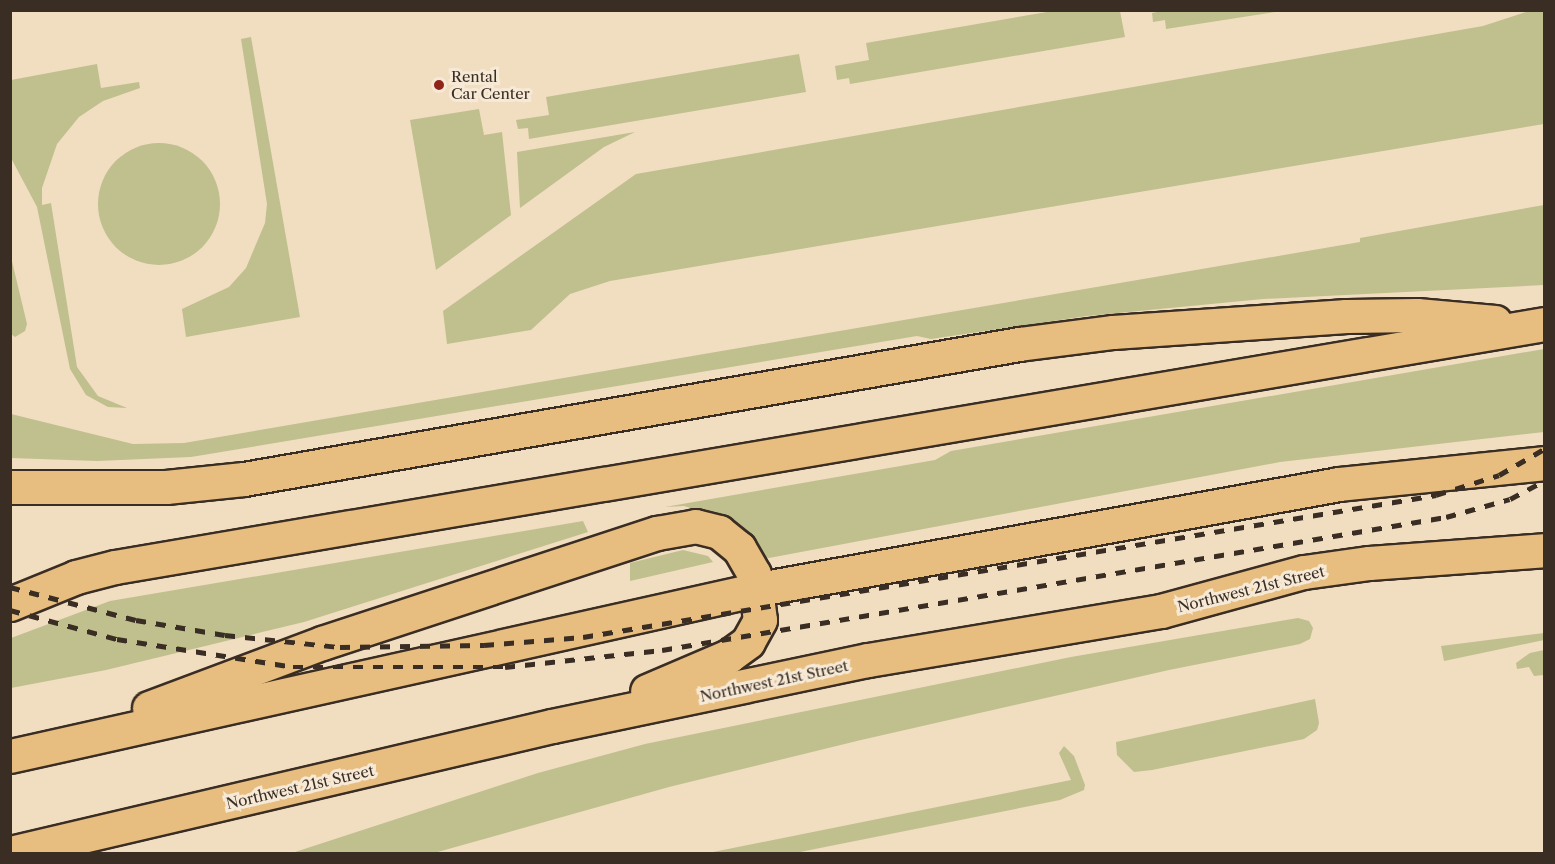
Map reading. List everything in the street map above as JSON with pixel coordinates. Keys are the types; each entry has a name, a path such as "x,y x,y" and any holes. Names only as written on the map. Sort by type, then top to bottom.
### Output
{"main road":[{"path":"10,487 166,487 244,479 1008,346 1113,332 1346,316 1417,315 1542,325"},
{"path":"10,604 76,577 126,565 1542,325"},
{"path":"20,754 759,588 1339,484 1545,463"},
{"path":"20,754 322,643 682,527 707,528 730,538 747,560 759,588 760,620 740,649 704,669 552,726"},
{"name":"Northwest 21st Street","path":"10,853 552,726 868,660 1161,611 1304,572 1369,563 1545,550"}],"shaded area":[{"path":"1167,10 1281,11 1166,29 1165,20 1153,22 1152,13"},
{"path":"1053,11 1120,11 1125,37 850,84 849,78 837,80 835,66 869,60 866,43"},
{"path":"1529,11 1544,11 1544,124 610,281 570,294 531,330 447,344 443,311 636,174 1483,26"},
{"path":"251,37 300,317 186,337 182,309 229,287 246,268 265,223 267,204 241,39"},
{"path":"799,54 806,92 529,139 528,128 518,129 516,120 549,115 546,97"},
{"path":"97,64 101,88 139,82 140,88 103,101 79,117 57,144 42,188 42,205 51,203 77,367 98,396 127,408 108,407 86,395 70,369 37,207 11,158 11,80"},
{"path":"479,109 484,135 502,132 511,215 436,270 410,120"},
{"path":"635,132 604,147 520,208 517,152"},
{"path":"159,143 182,148 202,161 215,181 220,204 215,227 202,247 182,260 159,265 136,260 116,247 103,227 98,204 103,181 116,161 136,148"},
{"path":"1544,205 1544,285 1263,299 1087,316 931,339 917,336 191,457 97,461 11,458 11,414 133,444 184,443 1360,242 1360,238"},
{"path":"10,253 27,324 25,331 15,337 11,334"},
{"path":"1544,349 1544,432 1280,462 769,558 763,557 736,522 684,506 665,507 935,460 951,451"},
{"path":"583,521 588,532 304,622 106,670 11,688 11,638 110,601"},
{"path":"683,550 708,556 713,562 630,581 630,563"},
{"path":"1298,618 1309,621 1313,628 1310,639 1300,644 1169,670 861,740 669,787 434,853 292,853 538,773 645,744 1071,657"},
{"path":"1544,633 1544,640 1444,661 1441,646"},
{"path":"1544,650 1544,675 1534,676 1529,667 1517,669 1516,663 1530,653"},
{"path":"1315,699 1319,723 1317,730 1304,739 1134,772 1117,755 1116,742"},
{"path":"1064,746 1074,756 1085,785 1084,790 1060,800 795,853 708,853 1071,780 1059,753"}],"railway":[{"path":"10,587 136,620 225,635 340,647 484,645 583,637 1436,495 1499,475 1544,449"},
{"path":"10,610 117,639 293,667 505,667 662,650 1446,517 1510,499 1544,481"}],"place":[{"name":"Rental Car Center","path":"439,85"}]}
